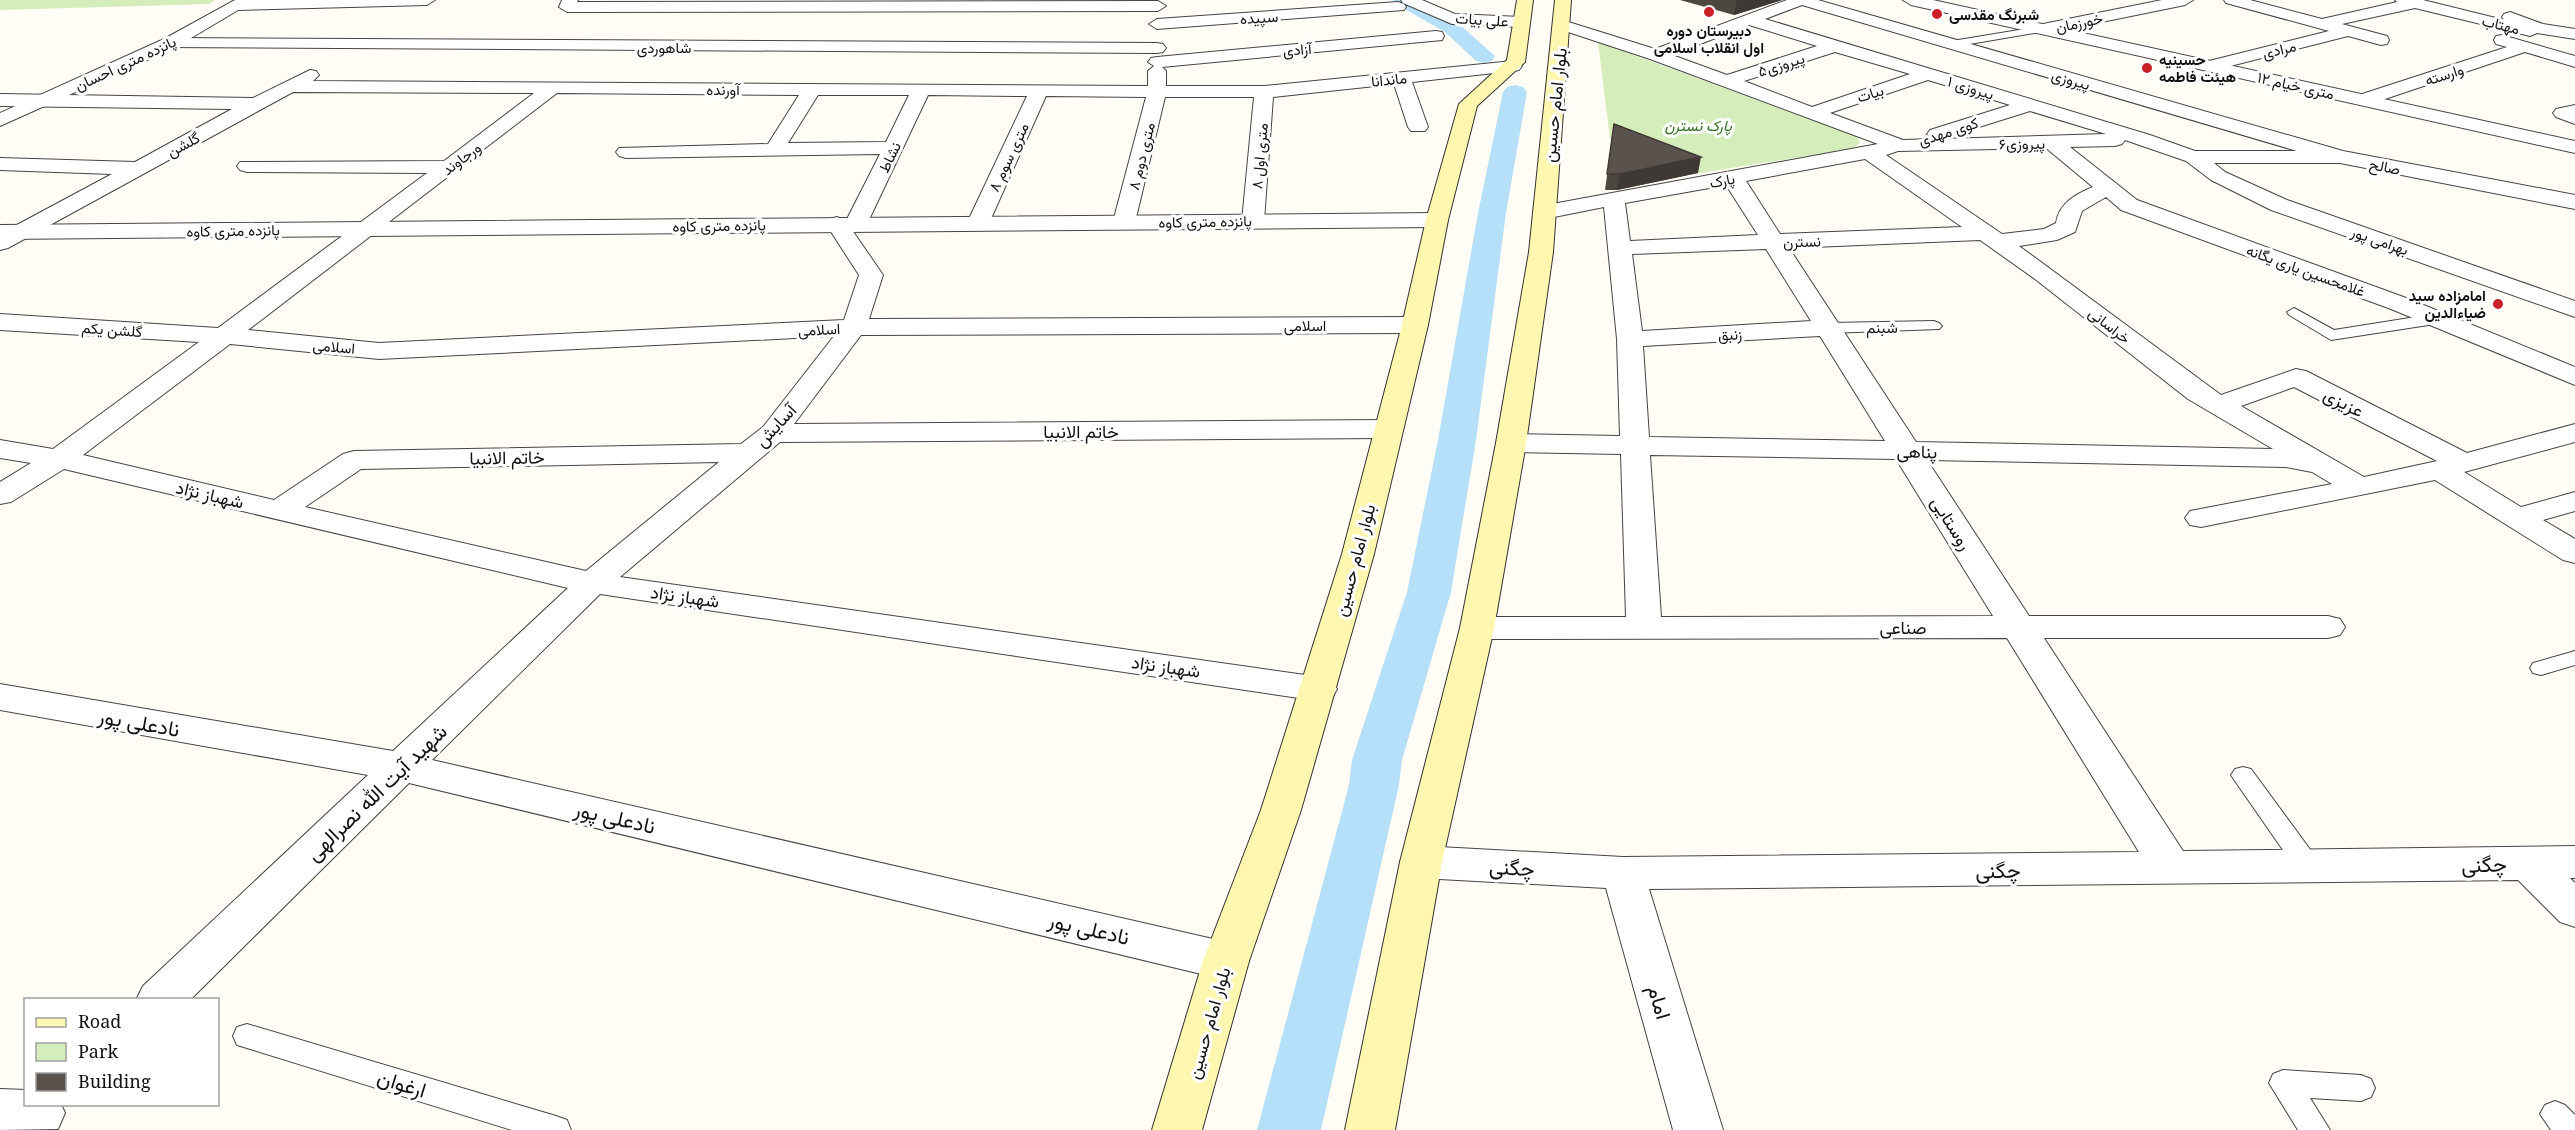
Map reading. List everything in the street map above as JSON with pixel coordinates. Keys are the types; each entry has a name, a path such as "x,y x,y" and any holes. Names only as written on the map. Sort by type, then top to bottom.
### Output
{"main road":[{"name":"بلوار امام حسین","path":"1370,1130 1421,862 1478,628 1511,443 1541,252 1544,212 1522,77 1516,62 1523,11"},
{"name":"بلوار امام حسین","path":"1176,1130 1226,961 1281,810 1358,554 1437,220 1468,104 1522,77 1562,13"}],"street":[{"path":"242,3 427,0"},
{"path":"1256,0 1260,17"},
{"path":"1656,55 1801,0"},
{"name":"پیروزی","path":"1801,0 2340,157"},
{"name":"۱۲ متری خیام","path":"1911,0 2575,147"},
{"name":"خورزمان","path":"2043,29 2185,0"},
{"path":"2232,0 2381,40"},
{"path":"2463,0 2531,35 2575,62"},
{"path":"2322,25 2409,1"},
{"name":"مهتاب","path":"2409,1 2531,35"},
{"name":"سپیده","path":"1157,24 1260,17 1396,2"},
{"name":"علی بیات","path":"1396,2 1452,19 1523,11"},
{"name":"علی بیات","path":"1396,2 1446,46 1522,77"},
{"name":"پانزده متری احسان","path":"0,120 170,43 242,3"},
{"path":"569,4 1158,3 1157,91"},
{"path":"1562,13 1656,55 1901,146"},
{"name":"پیروزی ۱","path":"1749,20 2143,139 2193,157"},
{"name":"مرادی","path":"2211,66 2348,31"},
{"path":"2531,35 2575,34"},
{"name":"وارسته","path":"2364,100 2531,35"},
{"name":"شاهوردی","path":"170,43 1157,55"},
{"name":"گلشن","path":"0,243 10,232 138,168 367,46"},
{"name":"آزادی","path":"1157,55 1446,46"},
{"name":"پیروزی۵","path":"1727,81 1835,46"},
{"name":"بیات","path":"1812,112 1928,74"},
{"name":"ماندانا","path":"1157,91 1264,92 1401,78 1522,77"},
{"path":"1401,78 1418,127"},
{"name":"آورنده","path":"290,86 1157,91"},
{"name":"ورجاوند","path":"0,495 59,459 369,228 552,88"},
{"path":"774,150 812,89"},
{"name":"نشاط","path":"847,224 894,148 921,90"},
{"name":"۸ متری سوم","path":"978,223 1038,91"},
{"name":"۸ متری دوم","path":"1124,222 1157,91"},
{"name":"۸ متری اول","path":"1253,220 1264,92"},
{"path":"0,100 258,104"},
{"name":"کوی مهدی","path":"1901,146 2029,105"},
{"path":"2575,111 2563,113 2575,118"},
{"name":"پیروزی۶","path":"1901,146 2143,139"},
{"name":"غلامحسین یاری یگانه","path":"2051,142 2129,205 2435,319 2575,377"},
{"name":"پارک","path":"1544,212 1901,146"},
{"path":"626,152 894,148"},
{"name":"خراسانی","path":"1869,152 2044,274 2198,393 2359,487"},
{"name":"صالح","path":"2193,157 2340,157 2575,202"},
{"name":"بهرامی پور","path":"2193,157 2218,176 2279,205 2575,309"},
{"path":"0,164 138,168"},
{"path":"247,166 449,167"},
{"name":"روستایی","path":"1733,178 2171,868"},
{"name":"نسترن","path":"1618,248 2049,235 2067,227 2067,217 2075,204 2108,188"},
{"path":"1614,200 1630,339 1644,628"},
{"name":"پانزده متری کاوه","path":"10,232 1437,220"},
{"name":"آسایش","path":"592,583 774,433 854,327 871,274 847,224"},
{"name":"گلشن یکم","path":"0,322 224,336"},
{"name":"اسلامی","path":"224,336 379,351 854,327 1414,325"},
{"name":"زنبق","path":"1630,339 1829,328"},
{"name":"عزیزی","path":"2219,405 2296,377 2451,467 2516,518 2575,553"},
{"name":"خاتم الانبیا","path":"774,433 1388,429"},
{"path":"2200,518 2409,478 2575,433"},
{"name":"پناهی","path":"1511,443 2286,458 2322,465"},
{"name":"شهباز نژاد","path":"0,448 59,459 592,583 1319,689"},
{"name":"خاتم الانبیا","path":"280,510 354,460 750,453"},
{"path":"2516,518 2575,501"},
{"name":"شهید آیت الله نصرالهی","path":"160,998 592,583"},
{"name":"صناعی","path":"1478,628 2328,627"},
{"name":"نادعلی پور","path":"0,698 402,767 1226,961"},
{"name":"چگنی","path":"1421,862 1623,873 2575,862"},
{"path":"2528,863 2575,910"},
{"name":"امام","path":"1623,873 1698,1130"}],"lane":[{"path":"1952,44 2043,29"},
{"path":"2294,312 2331,335 2435,319"},
{"name":"شبنم","path":"1829,328 1934,326"},
{"path":"2541,668 2575,658"},
{"path":"2243,775 2308,866"},
{"name":"ارغوان","path":"247,1036 556,1130"},
{"path":"2315,1130 2283,1083 2361,1088"}],"green space":[{"path":"0,0 215,0 209,4 0,10"},
{"name":"پارک نسترن","path":"1598,42 1856,136 1860,142 1856,147 1833,152 1700,173 1610,139"}],"building":[{"path":"1614,124 1701,157 1620,174 1607,174"}],"waterway":[{"path":"1403,0 1452,28 1484,56"},
{"path":"1289,1130 1374,785 1377,760 1429,592 1457,440 1492,213 1515,92"}],"place":[{"name":"دبیرستان دوره اول انقلاب اسلامی","path":"1709,12"},
{"name":"شبرنگ مقدسی","path":"1937,14"},
{"name":"حسینیه هیئت فاطمه","path":"2147,68"},
{"name":"امامزاده سید ضیاءالدین","path":"2498,304"}]}
